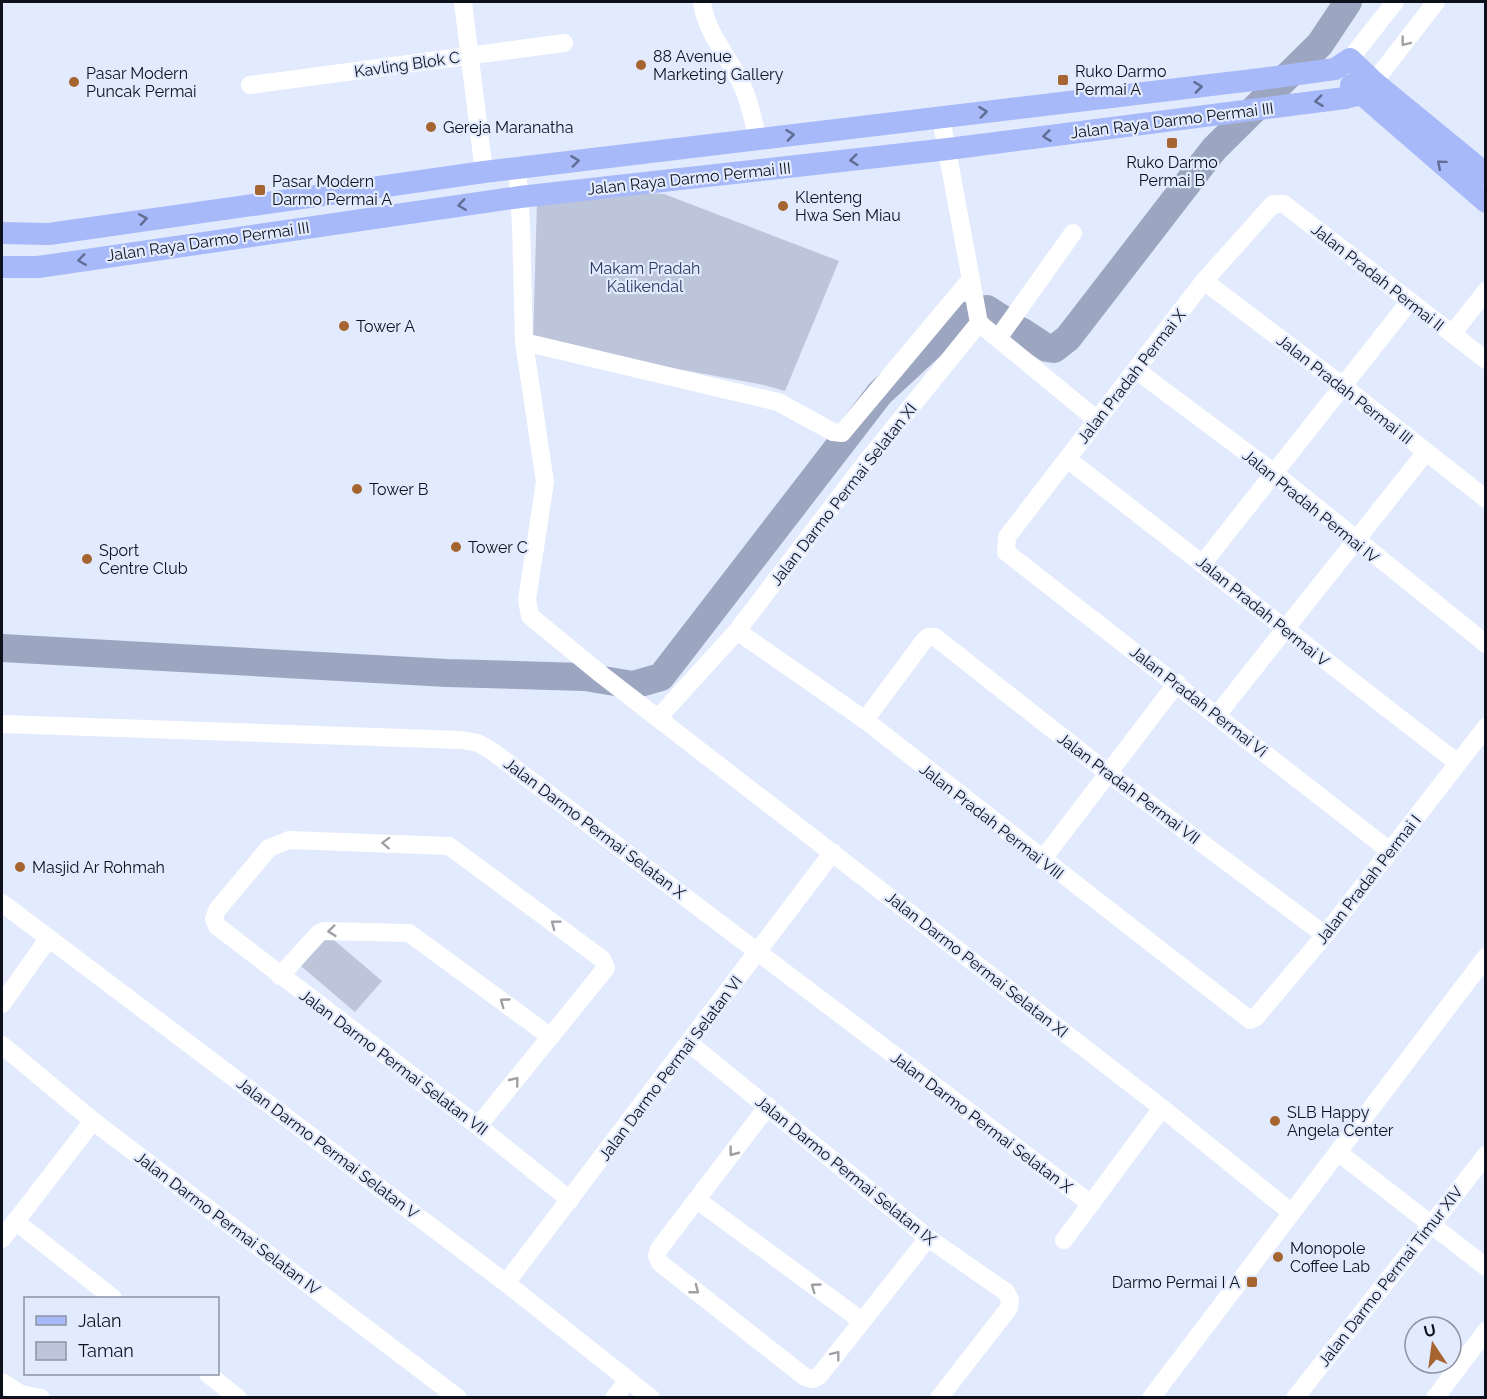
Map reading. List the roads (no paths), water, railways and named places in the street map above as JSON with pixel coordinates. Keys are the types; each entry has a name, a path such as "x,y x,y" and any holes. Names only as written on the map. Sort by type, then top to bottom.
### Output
{"main road":[{"name":"Jalan Raya Darmo Permai III","path":"2,233 49,234 484,172 1261,79 1307,73 1342,64"},
{"path":"1342,64 1485,201"},
{"name":"Jalan Raya Darmo Permai III","path":"2,267 38,267 520,197 948,149 1279,106 1366,88"},
{"path":"1366,88 1485,174"},
{"path":"684,148 687,178"},
{"path":"341,192 346,221"}],"street":[{"path":"463,2 484,172"},
{"path":"702,2 718,44 742,85 758,139"},
{"path":"1342,64 1395,2"},
{"path":"1366,88 1436,2"},
{"name":"Kavling Blok C","path":"250,85 564,43"},
{"path":"941,117 979,323 999,337 1097,420"},
{"path":"517,168 520,197 524,342 778,402 833,432 842,434 971,279"},
{"name":"Jalan Pradah Permai II","path":"1269,208 1277,202 1284,204 1485,360"},
{"name":"Jalan Pradah Permai X","path":"1006,552 1007,537 1204,281 1269,208"},
{"path":"999,337 1073,233"},
{"name":"Jalan Pradah Permai III","path":"1204,281 1344,387 1485,499"},
{"path":"1452,334 1485,291"},
{"path":"1203,563 1410,301"},
{"name":"Jalan Darmo Permai Selatan XI","path":"658,718 736,631 867,460 979,323"},
{"name":"Jalan Darmo Permai Selatan XI","path":"524,342 545,482 527,600 530,616 537,624 1162,1108 1292,1213"},
{"name":"Jalan Pradah Permai IV","path":"1136,370 1274,473 1485,644"},
{"path":"1217,715 1426,452"},
{"name":"Jalan Pradah Permai V","path":"1067,459 1203,563 1284,630 1458,763"},
{"name":"Jalan Pradah Permai Vi","path":"1006,552 1390,851"},
{"name":"Jalan Pradah Permai VIII","path":"736,631 865,720 1244,1018"},
{"name":"Jalan Pradah Permai VII","path":"865,720 923,642 935,637 1108,773 1325,935"},
{"path":"1042,860 1177,683"},
{"name":"Jalan Darmo Permai Selatan X","path":"2,724 461,740 478,743 759,952 1091,1204"},
{"name":"Jalan Pradah Permai I","path":"1244,1018 1250,1020 1256,1018 1325,935 1485,727"},
{"name":"Jalan Darmo Permai Selatan VII","path":"551,1037 606,968 605,963 449,846 290,840 278,842 269,848 217,910 214,919 217,926 478,1126 570,1200"},
{"name":"Jalan Darmo Permai Selatan VI","path":"506,1283 833,852"},
{"name":"Jalan Darmo Permai Selatan V","path":"2,903 506,1283 651,1398"},
{"path":"280,976 319,933 324,931 408,933 551,1037 478,1126"},
{"path":"2,1004 48,939"},
{"path":"1151,1398 1339,1153 1485,957"},
{"name":"Jalan Darmo Permai Selatan IX","path":"689,1043 928,1238 1006,1292 1010,1299 1009,1308 939,1398"},
{"name":"Jalan Darmo Permai Selatan IV","path":"2,1045 93,1121 458,1398"},
{"path":"768,1106 659,1249 657,1256 660,1263 805,1377 813,1379 819,1376 928,1238"},
{"path":"1064,1240 1162,1108"},
{"path":"2,1239 93,1121"},
{"path":"1339,1153 1485,1267"},
{"name":"Jalan Darmo Permai Timur XIV","path":"1295,1398 1485,1155"},
{"path":"696,1200 862,1321"},
{"path":"15,1221 110,1297"},
{"path":"1435,1398 1485,1331"},
{"path":"209,1375 238,1397"},
{"path":"614,1398 628,1380"},
{"path":"2,1382 21,1394 41,1398"}],"waterway":[{"path":"1021,331 1047,348 1054,349 1068,338 1214,149 1320,44 1348,2"},
{"path":"987,309 1004,320"},
{"path":"2,648 447,673 585,677 633,685 661,677 880,393 963,316"}],"place":[{"name":"88 Avenue Marketing Gallery","path":"641,65"},
{"name":"Ruko Darmo Permai A","path":"1063,80"},
{"name":"Pasar Modern Puncak Permai","path":"74,82"},
{"name":"Gereja Maranatha","path":"431,127"},
{"name":"Ruko Darmo Permai B","path":"1172,143"},
{"name":"Pasar Modern Darmo Permai A","path":"260,190"},
{"name":"Klenteng Hwa Sen Miau","path":"783,206"},
{"name":"Tower A","path":"344,326"},
{"name":"Tower B","path":"357,489"},
{"name":"Tower C","path":"456,547"},
{"name":"Sport Centre Club","path":"87,559"},
{"name":"Masjid Ar Rohmah","path":"20,867"},
{"name":"SLB Happy Angela Center","path":"1275,1121"},
{"name":"Monopole Coffee Lab","path":"1278,1257"},
{"name":"Darmo Permai I A","path":"1252,1282"}],"park label":[{"name":"Makam Pradah Kalikendal","path":"645,277"}]}
